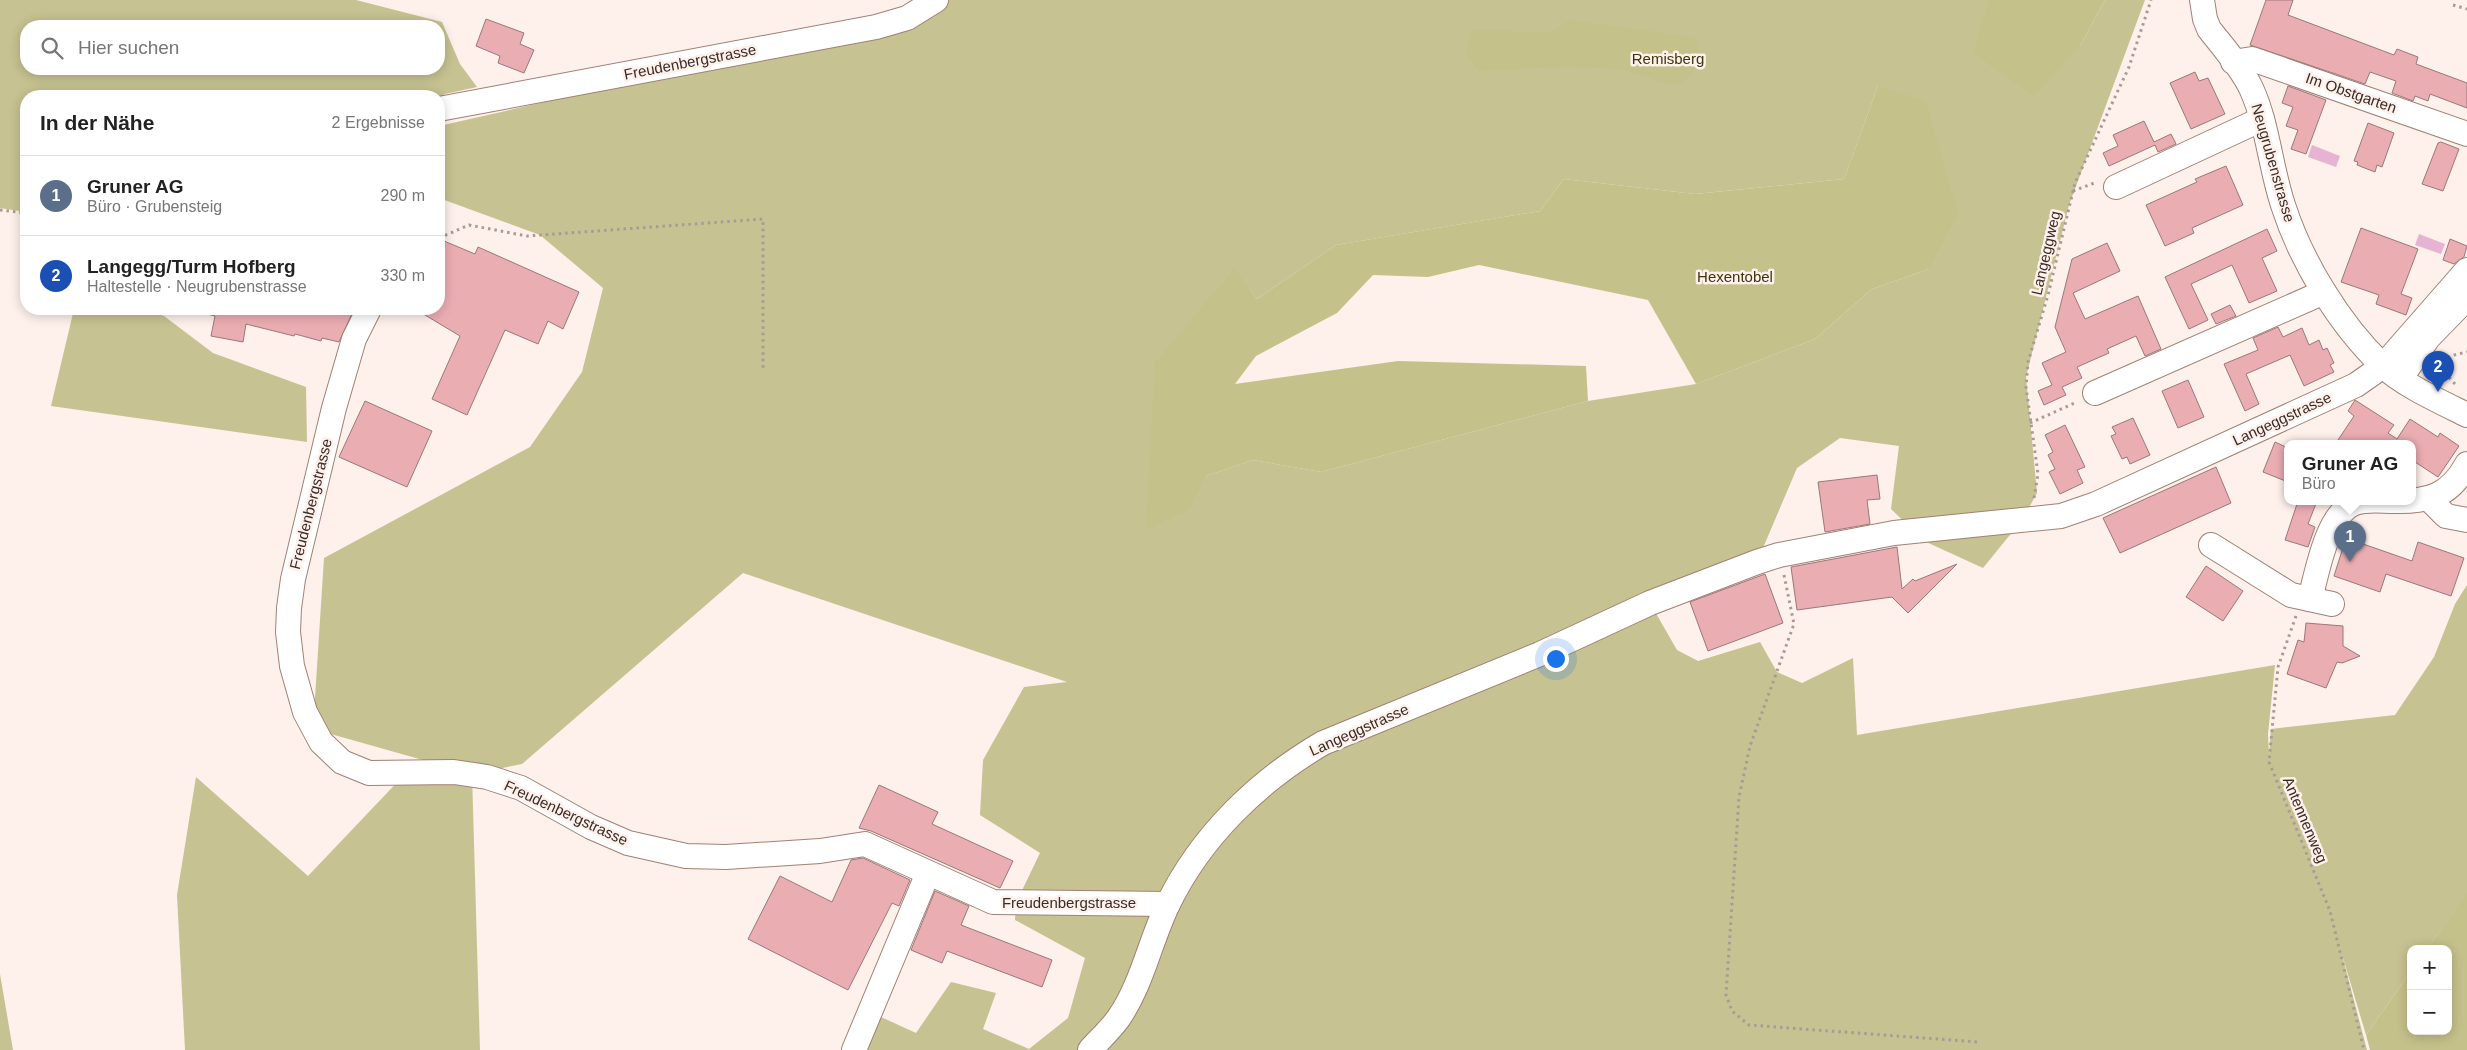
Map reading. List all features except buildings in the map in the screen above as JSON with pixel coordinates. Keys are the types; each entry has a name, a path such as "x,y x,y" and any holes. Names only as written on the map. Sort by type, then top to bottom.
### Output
{"street":[{"name":"Freudenbergstrasse","path":"445,108 876,27 907,18 936,0"},
{"name":"Neugrubenstrasse","path":"2202,0 2205,19 2209,29 2250,86 2262,119 2274,176 2283,207 2291,228 2324,292 2345,322 2392,372 2467,415"},
{"name":"Im Obstgarten","path":"2233,62 2252,59 2467,134"},
{"path":"2116,187 2262,119"},
{"name":"Langeggstrasse","path":"1090,1050 1118,1018 1142,969 1168,904 1195,860 1230,815 1271,777 1291,762 1323,743 1540,654 1650,602 1779,555 1894,533 2061,516 2113,496 2356,385 2392,372 2467,270"},
{"path":"2095,393 2324,292"},
{"path":"2392,372 2467,298"},
{"name":"Freudenbergstrasse","path":"366,315 354,339 334,408 297,560 289,608 290,649 297,688 313,729 333,755 352,767 369,772 454,772 507,783 607,835 628,843 686,856 726,857 820,851 865,844 992,902 1168,904"},
{"path":"2416,500 2430,499 2440,495 2454,483 2467,464"},
{"path":"2430,499 2446,516 2467,520"},
{"path":"2211,544 2291,595 2315,600 2318,569 2337,518 2352,505"},
{"path":"854,1050 928,873"}],"path":[{"name":"Langeggweg","path":"2022,520 2036,493 2038,474 2026,387 2028,362 2048,295 2072,191 2084,160 2129,67 2151,0"},
{"path":"2453,5 2467,9"},
{"path":"0,210 20,212"},
{"path":"445,235 469,225 527,236 763,219 763,371"},
{"path":"2460,390 2443,371 2444,362 2450,356 2467,352"},
{"path":"2030,423 2095,393"},
{"path":"1779,555 1794,624 1750,746 1740,797 1726,995 1732,1011 1749,1025 1978,1042"},
{"name":"Antennenweg","path":"2315,600 2278,668 2269,762 2330,912 2364,1050"}],"green space":[{"path":"0,0 356,0 434,20 20,20 20,75 445,75 445,29 460,64 477,87 445,94 445,90 20,90 20,211 0,208"},
{"path":"926,0 1995,0 2080,46 2105,0 2145,0 2069,205 2026,377 2037,493 2022,520 1983,568 1924,541 1891,509 1899,446 1840,438 1797,468 1757,562 1650,603 1677,650 1698,661 1760,642 1777,672 1802,683 1853,658 1857,735 2275,665 2268,734 2269,755 2271,729 2395,715 2434,657 2455,604 2467,585 2467,894 2430,945 2407,945 2407,977 2366,1035 2341,951 2367,1050 854,1050 870,1012 916,1033 951,982 996,993 983,1029 1029,1049 1068,1018 1085,958 1015,920 1016,903 1040,853 980,815 983,760 1024,687 1067,682 743,573 522,764 472,774 480,1050 185,1050 177,895 196,777 308,876 406,773 469,773 313,729 324,558 530,447 582,372 603,288 540,235 445,200 445,125 893,23","holes":["1878,86 1929,269 1872,289 1815,339 1696,384 1588,401 1321,472 1253,460 1206,476 1235,269 1257,299 1336,245 1540,211 1564,179 1695,194 1844,179"]},
{"path":"1989,0 2105,0 2080,46 2034,96 1973,53"},
{"name":"Remisberg","path":"1570,20 1697,38 1699,62 1683,84 1668,84 1633,72 1607,68 1552,67 1479,71 1465,54 1473,30 1550,33"},
{"name":"Hexentobel","path":"1878,86 1926,101 1958,214 1929,269 1872,289 1815,339 1696,384 1648,300 1479,265 1428,277 1373,275 1337,313 1256,356 1235,384 1398,361 1586,366 1588,401 1321,472 1253,460 1206,476 1189,510 1146,530 1155,363 1235,268 1257,299 1336,245 1540,211 1564,179 1695,194 1844,179"},
{"path":"73,315 161,315 213,353 306,387 307,442 51,406"},
{"path":"2467,893 2467,1050 2370,1050 2366,1035 2407,977 2407,1035 2452,1035 2452,945 2430,945"},
{"path":"0,974 13,1050 0,1050"}],"shaded area":[{"path":"2312,145 2340,156 2336,167 2308,157"},
{"path":"2419,234 2445,244 2441,254 2415,245"}],"place":[{"name":"Langegg/Turm Hofberg","path":"2438,392"},
{"name":"Gruner AG","path":"2350,562"}]}
